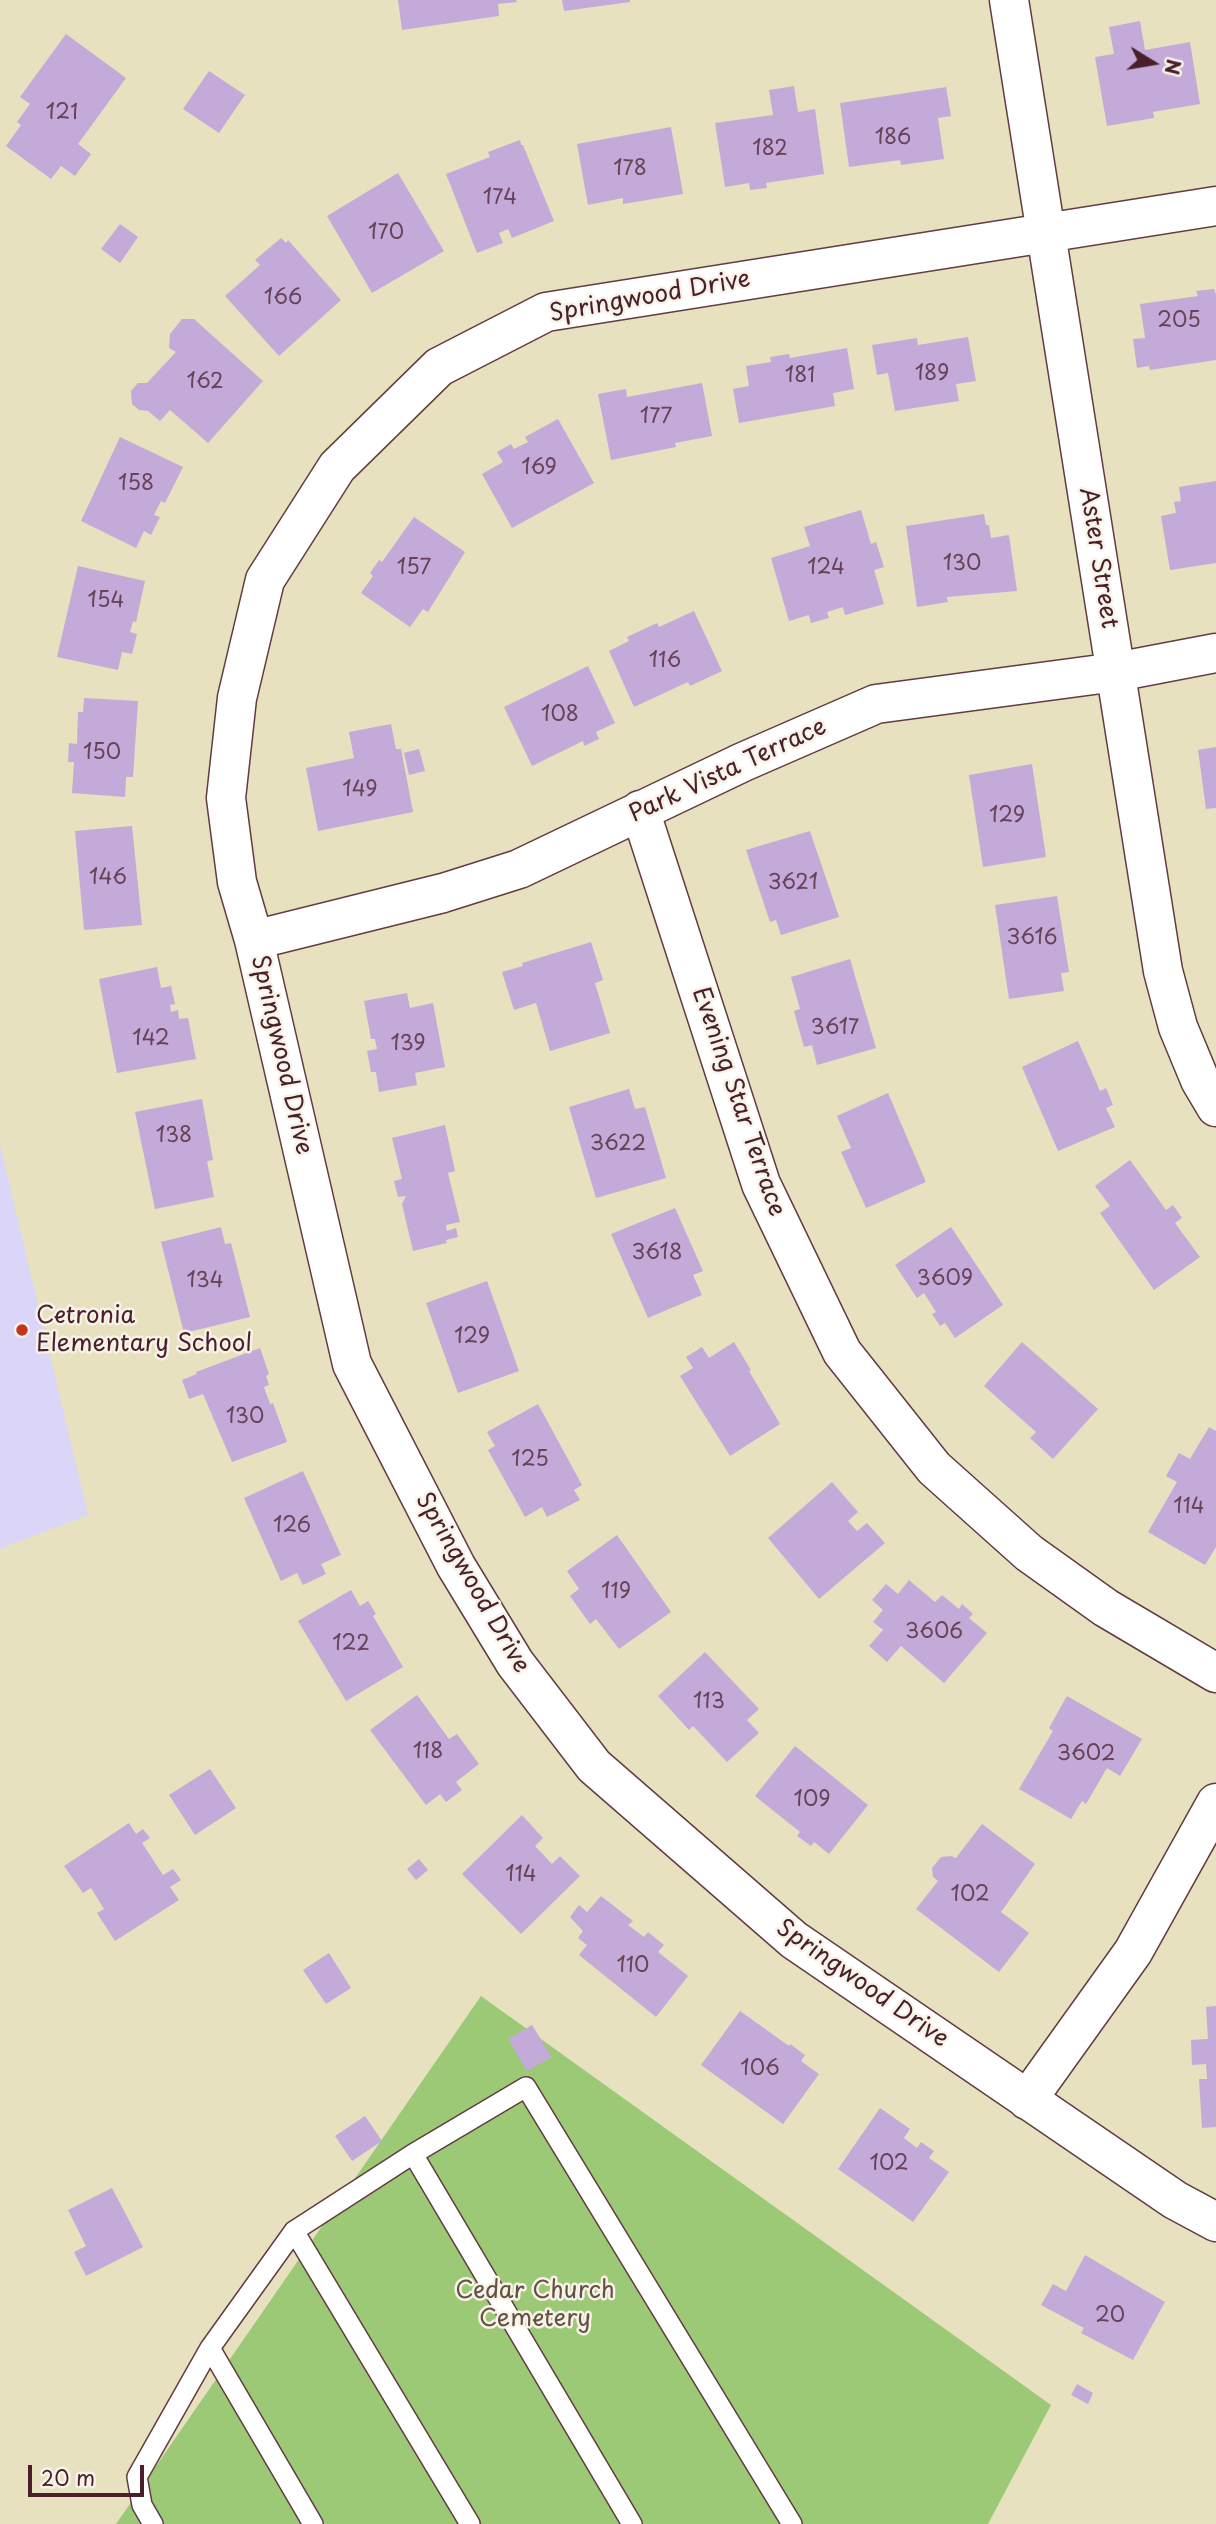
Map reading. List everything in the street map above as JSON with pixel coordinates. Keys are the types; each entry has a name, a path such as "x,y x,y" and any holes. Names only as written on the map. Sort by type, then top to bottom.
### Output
{"street":[{"name":"Aster Street","path":"1009,0 1163,971 1178,1027 1200,1080 1216,1107"},
{"name":"Springwood Drive","path":"1216,206 546,312 439,367 337,467 265,580 237,698 226,798 237,882 254,940 352,1364 456,1566 515,1663 594,1766 794,1940 1175,2200 1216,2222"},
{"name":"Park Vista Terrace","path":"254,940 443,893 519,869 743,762 876,704 1116,672 1216,653"},
{"name":"Evening Star Terrace","path":"640,810 761,1184 842,1352 934,1468 1028,1552 1106,1608 1216,1673"},
{"path":"1027,2100 1133,1952 1216,1802"}],"lane":[{"path":"153,2524 142,2505 137,2477 210,2348 294,2231 413,2154 526,2087 792,2524"},
{"path":"413,2154 632,2524"},
{"path":"294,2231 470,2524"},
{"path":"210,2348 313,2524"}],"shaded area":[{"name":"Cetronia Elementary School","path":"0,1145 88,1515 0,1549"}],"green space":[{"name":"Cedar Church Cemetery","path":"481,1996 1051,2405 988,2524 116,2524"}],"building":[{"path":"398,0 517,2 498,4 499,16 402,30"},
{"path":"562,0 630,0 630,2 564,11"},
{"path":"1140,21 1145,50 1190,42 1200,104 1153,112 1154,118 1107,126 1095,57 1114,54 1109,27"},
{"path":"66,34 126,78 78,144 91,154 75,176 61,166 51,179 6,146 21,125 17,122 30,104 20,97"},
{"path":"209,71 245,95 219,133 183,109"},
{"path":"794,86 798,112 815,109 824,174 766,183 767,188 750,190 749,183 725,187 715,123 773,115 769,90"},
{"path":"946,87 951,116 938,118 944,159 901,165 900,160 849,167 840,103"},
{"path":"671,127 683,194 623,204 623,198 588,205 577,144"},
{"path":"520,140 554,221 512,238 508,229 499,233 503,243 477,253 446,174 490,157 488,152"},
{"path":"398,173 444,251 372,293 327,216"},
{"path":"120,224 138,237 120,263 101,249"},
{"path":"281,238 286,243 288,240 341,300 279,356 225,296 260,265 255,260"},
{"path":"1214,289 1216,360 1150,370 1149,366 1137,368 1133,339 1145,338 1140,304 1198,296 1196,291"},
{"path":"182,319 194,319 263,381 208,443 170,410 160,421 148,411 139,410 132,404 131,391 138,383 147,383 176,352 169,348 170,334"},
{"path":"968,337 976,381 956,384 959,401 895,411 888,373 877,375 872,345 917,338 918,345"},
{"path":"847,348 854,389 833,393 835,406 739,423 733,389 749,386 746,366 771,362 770,357 789,354 790,358"},
{"path":"702,383 712,436 675,443 676,447 611,460 598,394 626,389 627,397"},
{"path":"558,419 594,483 512,528 482,474 503,462 497,452 511,444 514,449 528,442 525,437"},
{"path":"120,437 183,467 165,503 161,501 154,515 160,517 151,535 144,531 136,548 81,521"},
{"path":"1216,481 1216,563 1170,570 1161,516 1176,513 1174,502 1181,501 1179,487"},
{"path":"861,510 871,544 876,542 884,567 874,570 884,604 845,615 843,607 827,612 829,618 811,623 809,615 789,621 771,558 810,546 804,527"},
{"path":"984,514 991,538 1009,535 1017,591 947,597 948,602 917,607 906,526"},
{"path":"414,517 465,552 428,612 423,609 410,627 361,593 373,576 370,573 379,560 382,562"},
{"path":"78,566 145,581 136,622 133,621 130,632 137,634 132,654 122,652 118,670 57,657"},
{"path":"694,611 722,671 690,686 688,682 634,707 609,651 629,641 627,637 657,623 659,627"},
{"path":"588,666 615,723 596,732 599,739 584,746 583,741 532,766 504,707"},
{"path":"84,698 138,701 133,777 126,777 125,797 72,793 74,762 68,762 69,743 77,744 78,712 83,712"},
{"path":"391,724 396,749 401,749 413,812 318,831 306,768 354,758 349,732"},
{"path":"1216,747 1216,808 1206,809 1198,750"},
{"path":"419,749 425,771 409,775 404,753"},
{"path":"1032,764 1046,857 983,867 969,775"},
{"path":"132,826 142,925 84,930 75,831"},
{"path":"810,831 839,917 781,935 776,920 770,922 746,850"},
{"path":"1057,896 1069,972 1061,973 1064,991 1009,999 995,905"},
{"path":"591,942 603,980 595,983 610,1033 550,1051 536,1003 514,1010 502,972 523,966 522,963"},
{"path":"850,959 876,1048 817,1065 812,1045 804,1047 794,1011 800,1009 791,977"},
{"path":"157,967 161,988 171,986 175,1004 170,1005 171,1012 178,1010 179,1019 188,1018 196,1059 117,1073 99,979"},
{"path":"407,993 410,1008 433,1003 445,1067 415,1073 417,1085 379,1092 376,1072 371,1072 367,1051 377,1049 375,1039 371,1039 364,1001"},
{"path":"1078,1041 1100,1091 1106,1088 1113,1105 1106,1108 1115,1127 1058,1151 1022,1067"},
{"path":"629,1089 635,1109 645,1107 666,1178 596,1198 569,1107"},
{"path":"888,1093 926,1182 866,1208 841,1152 851,1148 837,1116"},
{"path":"202,1099 213,1160 207,1161 214,1197 155,1209 135,1112"},
{"path":"445,1125 455,1171 448,1173 460,1222 446,1225 447,1231 456,1228 458,1237 446,1240 447,1243 413,1251 402,1204 406,1196 398,1197 394,1181 402,1179 392,1138"},
{"path":"1130,1160 1166,1210 1173,1205 1182,1218 1175,1223 1200,1257 1154,1290 1100,1213 1110,1206 1095,1186"},
{"path":"675,1208 703,1271 693,1275 702,1295 648,1318 611,1234"},
{"path":"221,1227 225,1244 231,1243 250,1317 184,1333 161,1242"},
{"path":"951,1227 1003,1305 955,1338 945,1323 940,1326 932,1314 936,1312 924,1293 917,1298 895,1265"},
{"path":"487,1281 519,1371 458,1393 426,1303"},
{"path":"734,1342 780,1424 730,1456 680,1376 693,1368 686,1357 702,1347 709,1358"},
{"path":"1022,1342 1098,1409 1053,1459 1030,1438 1036,1432 984,1386"},
{"path":"260,1348 269,1374 266,1376 269,1385 264,1387 270,1404 273,1403 287,1442 232,1462 203,1394 189,1399 182,1380"},
{"path":"538,1404 582,1485 574,1490 580,1500 547,1517 542,1507 525,1517 488,1450 495,1446 487,1432"},
{"path":"1209,1427 1216,1431 1216,1547 1205,1565 1148,1532 1177,1482 1166,1476 1179,1453 1190,1459"},
{"path":"303,1471 341,1555 321,1564 326,1574 303,1585 297,1573 281,1581 244,1498"},
{"path":"832,1482 858,1512 848,1521 857,1531 867,1523 885,1543 819,1599 768,1538"},
{"path":"617,1535 671,1612 619,1649 596,1619 590,1624 570,1596 579,1589 567,1571"},
{"path":"909,1580 935,1602 942,1595 959,1609 962,1604 973,1614 969,1618 987,1633 944,1683 901,1646 887,1662 869,1646 883,1630 873,1622 883,1610 872,1600 886,1584 898,1594"},
{"path":"351,1590 360,1606 368,1601 376,1614 373,1616 403,1667 346,1701 298,1621"},
{"path":"705,1652 759,1709 747,1720 759,1733 727,1762 693,1726 689,1730 658,1696"},
{"path":"417,1695 449,1739 457,1734 479,1764 456,1782 462,1790 446,1802 440,1794 426,1805 370,1730"},
{"path":"1067,1696 1142,1739 1120,1776 1107,1768 1086,1804 1082,1801 1071,1819 1019,1789 1053,1731 1049,1728"},
{"path":"795,1746 868,1805 829,1854 814,1842 811,1846 797,1836 800,1832 755,1796"},
{"path":"210,1769 236,1808 195,1835 169,1795"},
{"path":"522,1815 543,1838 535,1846 552,1864 560,1856 580,1876 521,1934 462,1874"},
{"path":"129,1823 136,1834 143,1829 150,1838 142,1843 163,1875 173,1869 181,1880 170,1887 179,1900 115,1941 97,1913 104,1909 91,1888 83,1893 64,1866"},
{"path":"982,1824 1035,1864 1001,1912 1029,1933 999,1972 916,1909 938,1881 933,1877 932,1868 941,1857 956,1858"},
{"path":"419,1859 428,1870 416,1880 407,1869"},
{"path":"601,1896 633,1921 628,1925 644,1937 648,1932 664,1945 658,1952 688,1976 656,2017 579,1955 587,1945 578,1938 583,1931 570,1917 579,1905 587,1912"},
{"path":"329,1953 351,1988 326,2004 303,1970"},
{"path":"1216,2006 1216,2127 1202,2128 1199,2079 1207,2079 1206,2064 1192,2065 1191,2040 1208,2039 1206,2007"},
{"path":"740,2011 805,2055 801,2061 819,2074 783,2124 701,2065"},
{"path":"532,2025 552,2057 527,2071 508,2039"},
{"path":"880,2108 910,2129 904,2138 917,2148 921,2142 934,2151 929,2158 949,2172 913,2222 838,2169"},
{"path":"365,2116 382,2141 352,2161 335,2136"},
{"path":"112,2188 143,2247 86,2276 74,2252 86,2246 68,2210"},
{"path":"1085,2255 1165,2302 1133,2360 1081,2333 1084,2328 1041,2305 1053,2284 1066,2291"},
{"path":"1077,2384 1093,2393 1088,2404 1071,2395"}],"place":[{"name":"Cetronia Elementary School","path":"22,1330"}]}
